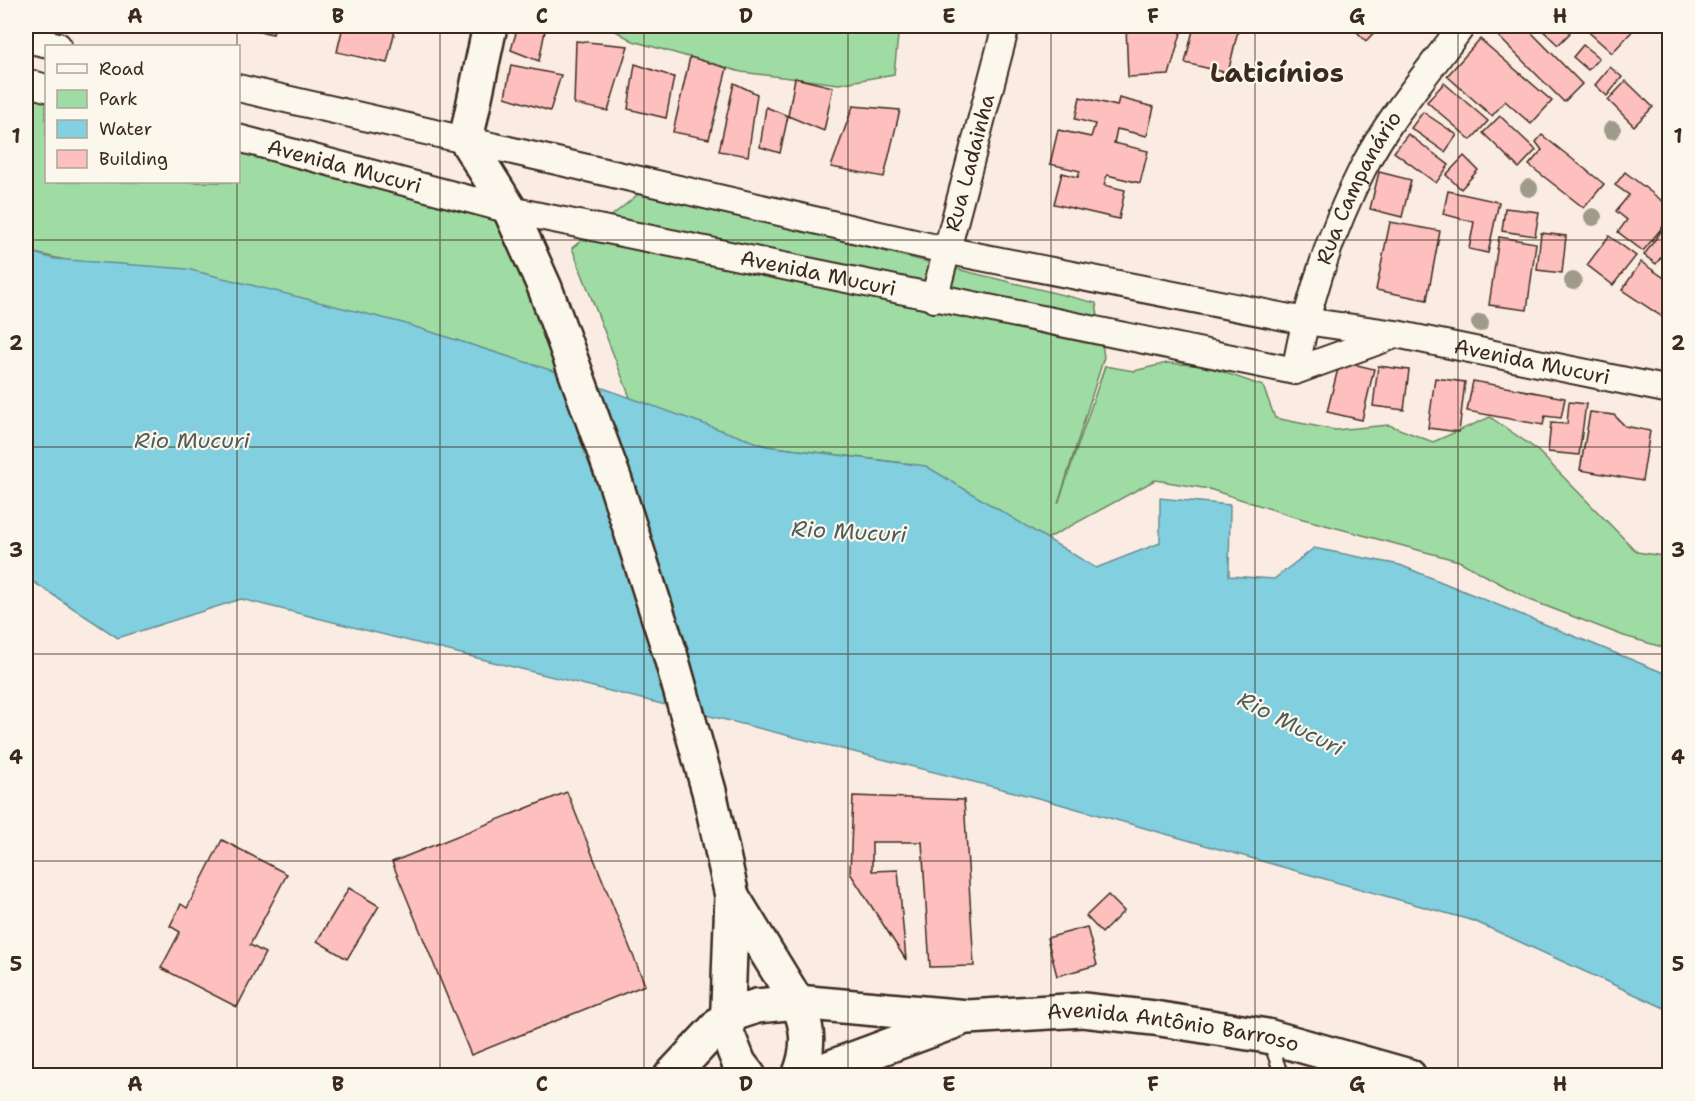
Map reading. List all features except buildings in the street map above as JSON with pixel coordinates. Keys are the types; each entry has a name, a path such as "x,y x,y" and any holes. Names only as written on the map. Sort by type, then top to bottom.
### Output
{"main road":[{"path":"490,26 466,140 510,210 544,288 615,481 669,650 709,791 732,896 727,1016 732,1048 749,1076"},
{"path":"732,896 797,1002 807,1032 807,1048 800,1076"},
{"name":"Avenida Antônio Barroso","path":"727,1016 757,1006 797,1002 968,1017 1083,1010 1267,1036 1409,1076"},
{"path":"671,1076 727,1016"},
{"name":"Avenida Antônio Barroso","path":"807,1076 968,1017"}],"street":[{"name":"Rua Ladainha","path":"934,299 945,250 1006,26"},
{"name":"Rua Campanário","path":"1295,371 1305,321 1337,226 1364,166 1404,104 1462,26"},
{"path":"26,39 53,45"},
{"path":"26,82 45,88"},
{"name":"Avenida Mucuri","path":"240,88 945,250 1305,321 1396,334 1670,390"},
{"name":"Avenida Mucuri","path":"240,139 510,210 934,299 1295,371"},
{"path":"1295,371 1396,334"}],"lane":[{"path":"1267,1036 1282,1076"}],"green space":[{"path":"607,26 899,26 894,74 839,84 741,72 633,41"},
{"path":"26,88 45,93 45,183 240,183 240,144 506,214 569,376 26,251"},
{"path":"641,192 1096,303 1104,357 1058,504 1105,366 1134,371 1167,363 1206,366 1263,386 1275,418 1335,430 1389,425 1433,442 1490,417 1536,449 1637,552 1669,557 1669,649 1624,636 1530,600 1459,561 1292,516 1209,489 1155,480 1047,539 912,464 766,446 631,400 572,248"}],"water":[{"name":"Rio Mucuri","path":"26,251 55,259 187,269 403,323 569,376 766,446 926,466 1096,568 1160,543 1160,498 1230,505 1229,576 1274,579 1314,548 1400,565 1669,675 1669,1010 1474,921 1042,799 241,599 118,638 26,577"}],"district":[{"name":"Laticínios","path":"1277,73"}]}
